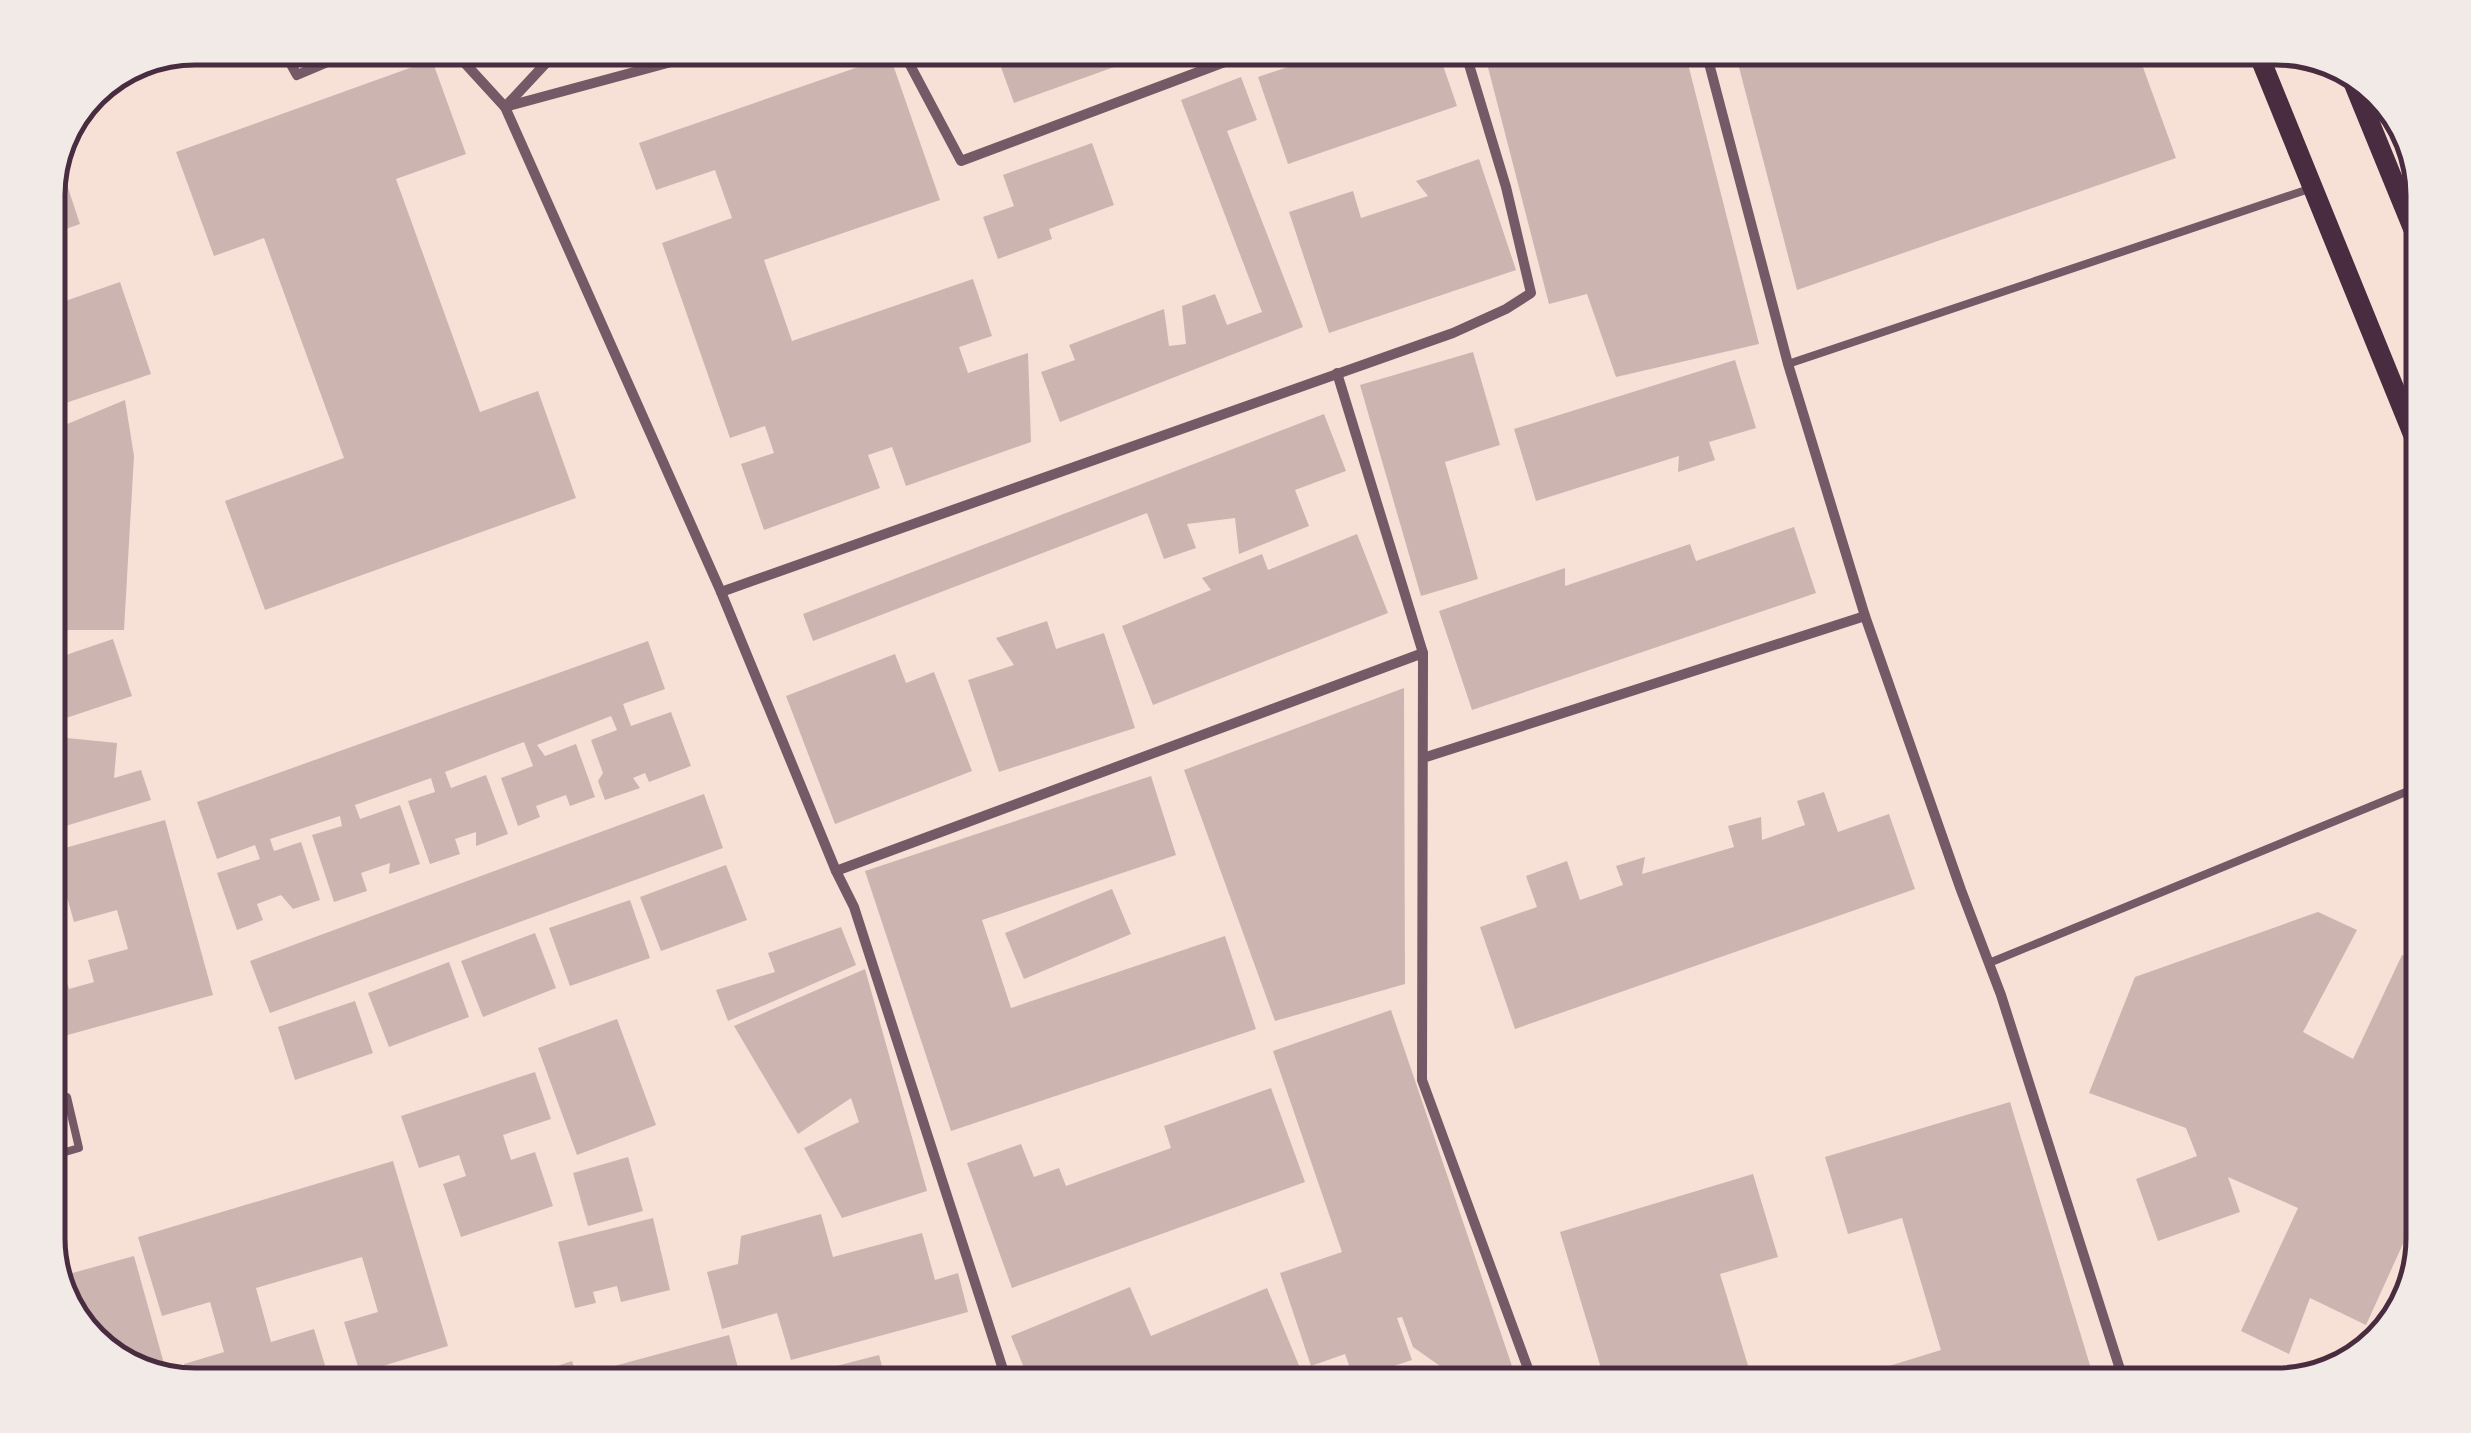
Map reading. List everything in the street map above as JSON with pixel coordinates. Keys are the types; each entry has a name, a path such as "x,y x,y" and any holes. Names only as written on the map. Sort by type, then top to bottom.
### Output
{"main road":[{"path":"2263,65 2406,417"},
{"path":"2359,95 2406,211"}],"street":[{"path":"291,65 296,75 320,65"},
{"path":"467,65 505,107 721,592 854,907 1002,1368"},
{"path":"505,107 544,65"},
{"path":"505,107 660,65"},
{"path":"909,65 961,161 1217,65"},
{"path":"721,592 1452,333 1506,309 1530,293 1506,188 1469,65"},
{"path":"1709,65 1788,364 1865,616 1989,963 2119,1368"},
{"path":"1337,373 1424,653 1422,1080 1527,1368"},
{"path":"1423,758 1865,616"},
{"path":"836,871 1424,653"}],"lane":[{"path":"1788,364 2314,188"},
{"path":"1989,963 2406,793"},
{"path":"65,1098 79,1148 65,1152"}],"building":[{"path":"418,65 434,65 466,154 396,179 480,412 538,391 576,498 265,610 225,501 344,458 264,238 214,256 176,152"},
{"path":"864,65 893,65 940,200 764,260 792,341 973,279 992,336 959,347 968,373 1028,353 1031,442 906,486 892,447 868,455 880,488 764,530 741,464 774,453 765,426 730,438 662,243 732,218 715,170 656,190 639,143"},
{"path":"1000,65 1120,65 1014,103"},
{"path":"1294,65 1443,65 1457,106 1288,164 1258,77"},
{"path":"1487,65 1688,65 1759,344 1616,377 1587,294 1549,304"},
{"path":"1738,65 2142,65 2176,158 1797,290"},
{"path":"1241,77 1257,120 1227,131 1303,327 1060,422 1041,372 1075,360 1069,345 1164,309 1169,346 1186,344 1182,306 1215,294 1227,325 1262,312 1181,100"},
{"path":"1092,143 1114,205 1049,229 1052,239 998,259 983,217 1014,206 1003,175"},
{"path":"1479,159 1516,270 1329,333 1289,212 1353,191 1361,218 1428,196 1416,181"},
{"path":"66,182 80,224 65,229"},
{"path":"120,282 151,374 65,403 65,301"},
{"path":"1473,352 1500,445 1445,462 1478,579 1421,596 1360,385"},
{"path":"1735,360 1756,428 1709,442 1715,460 1678,472 1679,456 1536,501 1514,429"},
{"path":"125,400 134,456 124,630 65,630 65,425"},
{"path":"1324,414 1346,471 1295,490 1309,526 1239,554 1235,518 1187,524 1196,548 1164,559 1147,513 813,641 803,614"},
{"path":"1794,527 1816,593 1472,710 1439,611 1565,568 1565,586 1690,544 1696,561"},
{"path":"1357,534 1388,613 1153,705 1122,626 1211,590 1202,578 1262,554 1268,570"},
{"path":"1047,621 1056,649 1104,633 1135,728 999,772 968,680 1014,665 996,638"},
{"path":"113,639 132,696 65,718 65,655"},
{"path":"648,641 665,689 623,704 631,726 671,712 691,766 649,782 645,773 633,778 640,788 605,800 598,781 603,773 591,740 617,730 611,716 537,745 545,756 576,744 595,797 570,806 566,795 536,806 540,817 518,826 501,778 533,766 524,742 445,772 451,788 486,775 508,834 476,846 476,832 455,839 460,854 430,864 408,801 435,792 431,778 355,805 360,819 400,805 420,864 389,874 390,863 361,873 367,891 334,902 312,835 342,826 340,816 270,839 274,851 301,842 320,900 293,909 281,895 257,904 263,920 237,930 217,873 260,859 255,845 217,859 197,802"},
{"path":"895,654 906,683 934,672 972,771 835,824 786,696"},
{"path":"1404,688 1405,984 1275,1021 1184,770"},
{"path":"67,738 117,743 114,778 141,770 151,800 65,826"},
{"path":"1151,776 1176,855 982,920 1011,1008 1225,936 1256,1029 951,1131 865,871"},
{"path":"1824,792 1838,832 1889,814 1915,889 1515,1029 1480,927 1537,907 1526,876 1567,861 1580,900 1623,885 1616,866 1645,857 1642,874 1734,847 1728,826 1761,817 1762,840 1805,825 1797,801"},
{"path":"704,794 723,848 270,1013 250,961"},
{"path":"165,820 213,995 65,1036 65,975 69,989 94,982 88,960 128,949 117,910 74,922 65,890 65,848"},
{"path":"726,865 747,920 661,951 640,897"},
{"path":"1112,889 1131,934 1024,979 1005,933"},
{"path":"630,900 650,958 570,986 549,928"},
{"path":"2318,912 2357,930 2303,1032 2353,1059 2402,955 2406,957 2406,1237 2366,1325 2310,1298 2289,1354 2241,1331 2298,1208 2228,1177 2240,1212 2158,1241 2136,1179 2197,1156 2186,1128 2089,1093 2135,977"},
{"path":"841,927 856,965 728,1021 716,990 775,972 768,953"},
{"path":"535,933 556,988 483,1017 461,961"},
{"path":"449,962 469,1017 389,1047 368,993"},
{"path":"865,969 927,1191 842,1218 804,1148 859,1122 851,1098 798,1134 734,1026"},
{"path":"355,1001 373,1053 295,1080 278,1027"},
{"path":"1391,1010 1513,1368 1443,1368 1413,1347 1402,1317 1397,1318 1412,1360 1388,1368 1350,1368 1345,1354 1311,1366 1280,1273 1342,1252 1273,1051"},
{"path":"617,1019 656,1125 577,1155 538,1048"},
{"path":"535,1072 551,1119 503,1135 511,1160 535,1152 553,1206 461,1237 443,1184 466,1176 459,1155 419,1168 401,1116"},
{"path":"1271,1088 1305,1182 1012,1288 967,1163 1021,1144 1034,1177 1059,1168 1066,1186 1171,1148 1164,1126"},
{"path":"2010,1102 2091,1368 1882,1368 1941,1350 1902,1218 1848,1234 1825,1157"},
{"path":"628,1157 643,1211 588,1226 573,1173"},
{"path":"393,1161 448,1346 376,1368 358,1368 344,1322 378,1312 362,1257 256,1288 271,1342 314,1329 326,1368 185,1367 184,1364 224,1352 210,1302 162,1316 138,1237"},
{"path":"1753,1174 1778,1257 1720,1274 1749,1368 1601,1368 1560,1232"},
{"path":"821,1214 833,1257 922,1233 935,1280 958,1273 968,1312 791,1360 777,1313 722,1329 707,1272 738,1264 741,1236"},
{"path":"653,1218 670,1290 621,1302 617,1286 593,1292 596,1303 575,1308 558,1242"},
{"path":"134,1256 164,1364 130,1351 103,1330 78,1295 70,1274"},
{"path":"1130,1287 1151,1336 1267,1288 1300,1368 1024,1368 1011,1336"},
{"path":"729,1335 738,1368 607,1368"},
{"path":"879,1355 882,1368 828,1368"},
{"path":"572,1361 574,1368 551,1368"}]}
